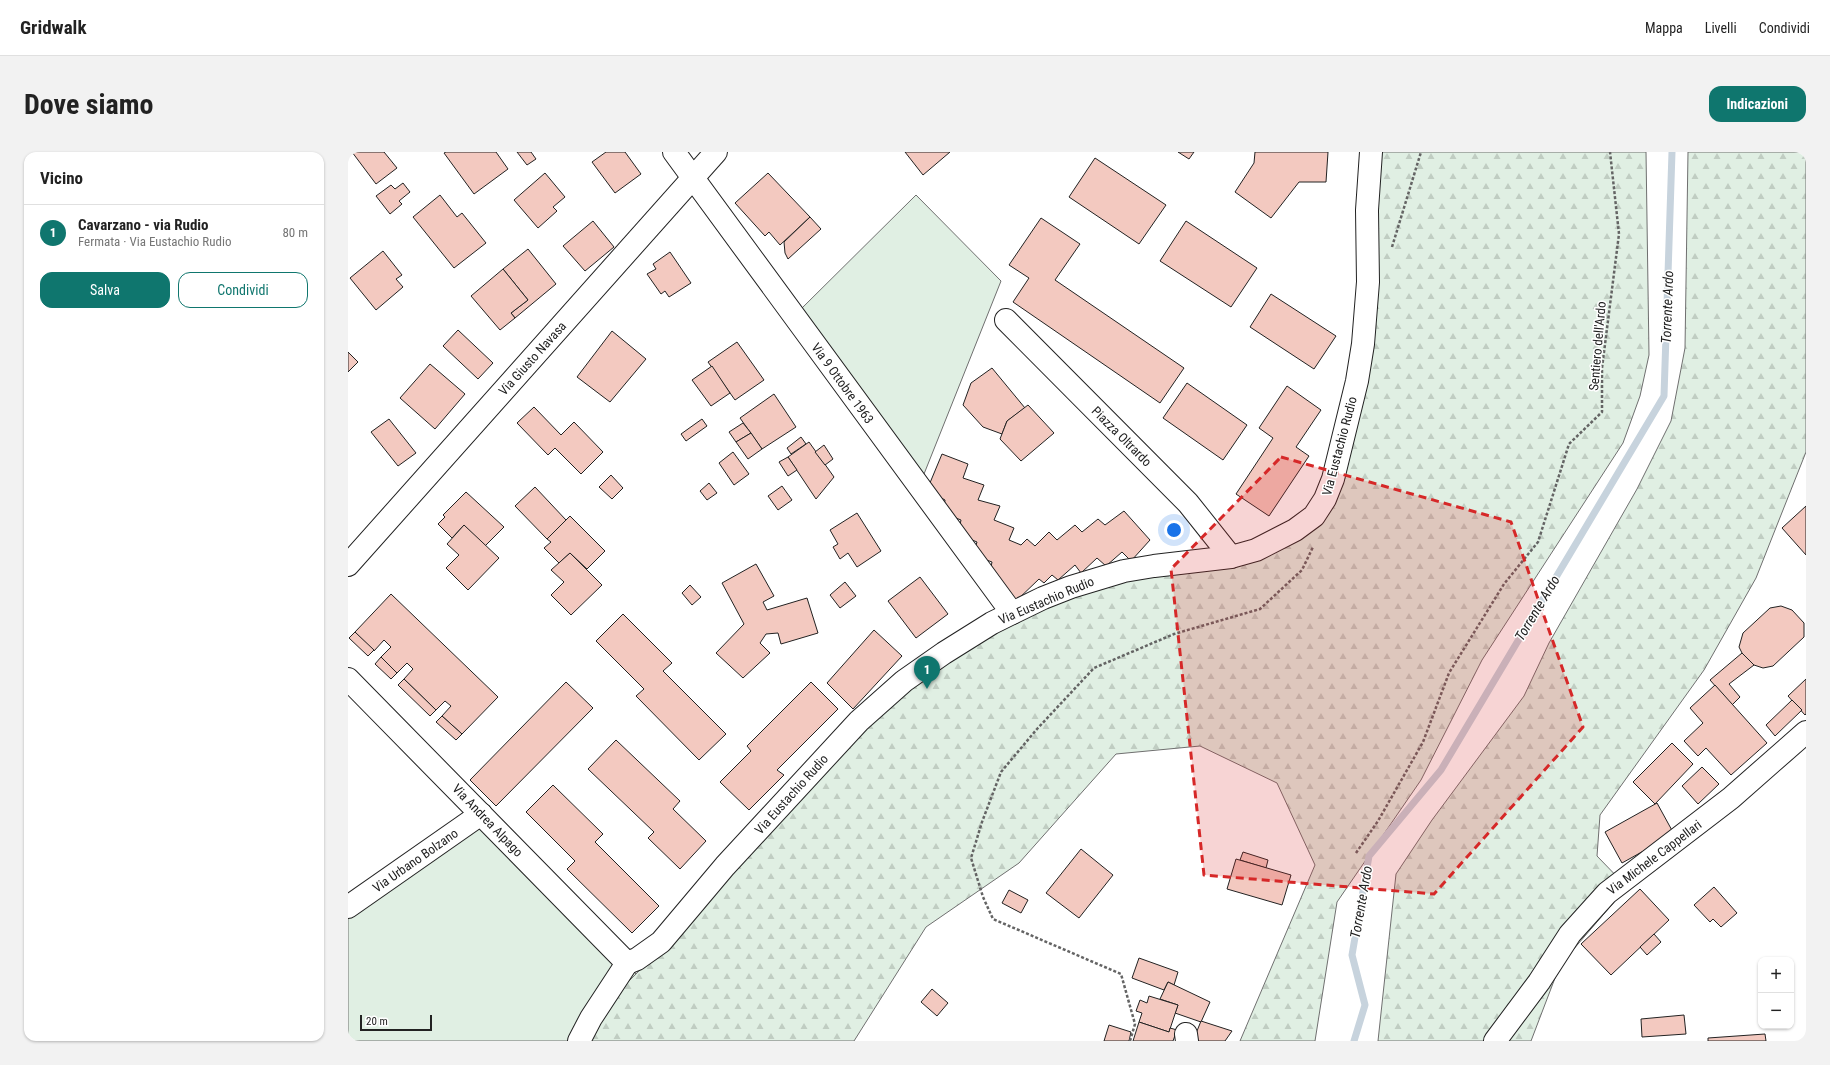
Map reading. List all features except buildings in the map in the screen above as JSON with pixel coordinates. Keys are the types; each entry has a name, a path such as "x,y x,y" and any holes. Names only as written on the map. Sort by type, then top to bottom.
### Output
{"street":[{"name":"Via 9 Ottobre 1963","path":"674,152 1012,613"},
{"name":"Via Giusto Navasa","path":"348,565 716,152"},
{"name":"Via Eustachio Rudio","path":"627,963 637,959 661,942 731,860 858,721 879,702 944,653 992,623 1057,593 1111,575 1154,566 1231,557 1256,550 1295,530 1314,516 1325,499 1333,479 1357,381 1363,344 1368,282 1367,210 1372,152"},
{"name":"Piazza Oltrardo","path":"1006,320 1188,503 1231,557"},
{"name":"Via Andrea Alpago","path":"348,679 627,963"},
{"name":"Via Michele Cappellari","path":"1496,1041 1570,934 1607,892 1730,798 1806,732"},
{"name":"Via Urbano Bolzano","path":"348,907 481,814"},
{"path":"579,1041 591,1018 627,963"}],"path":[{"name":"Sentiero dell'Ardo","path":"1356,853 1378,821 1422,742 1449,673 1504,584 1538,542 1569,444 1602,412 1602,368 1619,234 1610,152"},
{"path":"1130,1041 1135,1024 1121,974 993,919 983,897 971,858 982,822 1001,772 1037,729 1094,668 1174,634 1260,609 1302,570 1315,543"}],"highlighted area":[{"path":"1281,457 1511,522 1583,727 1434,894 1204,875 1171,569"}],"green space":[{"path":"1377,152 1646,152 1649,355 1640,396 1623,443 1482,660 1421,780 1337,902 1315,1041 1240,1041 1315,865 1277,783 1200,746 1116,754 1019,863 926,927 854,1041 568,1041 636,974 863,726 937,664 1081,588 1289,540 1319,500 1361,321"},
{"path":"1688,152 1806,152 1806,452 1756,578 1704,670 1600,815 1597,856 1627,887 1560,965 1531,1041 1378,1041 1396,874 1432,820 1524,696 1549,643 1637,489 1671,421 1685,348"},
{"path":"916,195 1001,281 920,484 799,311"},
{"path":"483,807 517,840 636,974 568,1041 348,1041 348,900"}],"waterway":[{"name":"Torrente Ardo","path":"1354,1041 1365,1005 1352,955 1369,856 1441,770 1664,396 1672,152"}],"place":[{"name":"Cavarzano - via Rudio","path":"927,689"}]}
